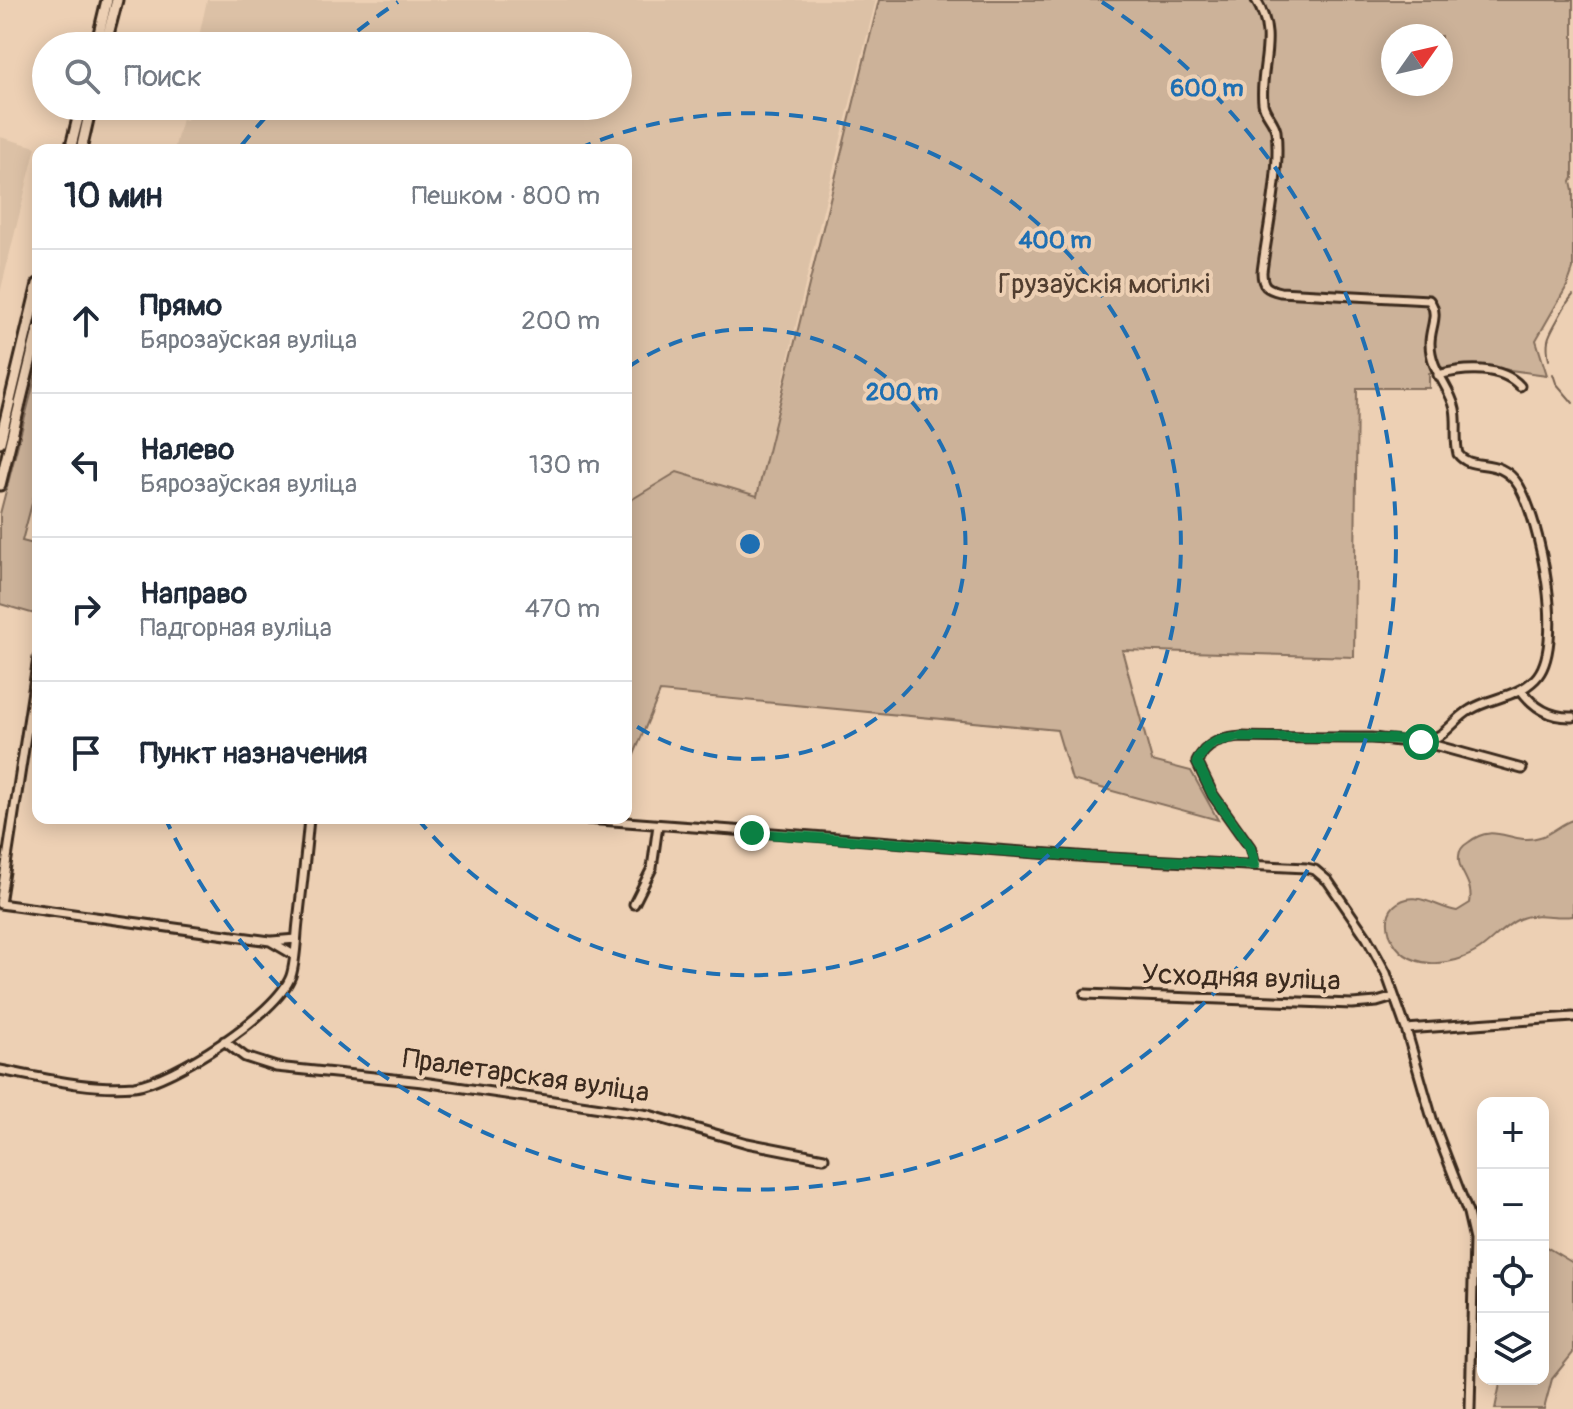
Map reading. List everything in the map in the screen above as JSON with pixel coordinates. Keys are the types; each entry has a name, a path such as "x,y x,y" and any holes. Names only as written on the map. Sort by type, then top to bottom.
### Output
{"main road":[{"path":"99,32 107,0"},
{"path":"109,32 117,0"},
{"path":"72,144 78,120"},
{"path":"82,144 88,120"},
{"path":"0,442 32,309"},
{"path":"0,485 32,354"}],"street":[{"path":"1256,0 1267,34 1263,105 1274,124 1276,138 1263,285 1280,292 1429,300 1435,312 1430,342 1438,375 1455,408 1458,454 1466,461 1507,470 1524,495 1537,531 1546,581 1548,648 1540,674 1521,690 1476,707 1442,735 1421,742"},
{"path":"1438,375 1463,370 1483,371 1506,375 1520,386"},
{"path":"1521,690 1542,710 1557,716 1573,717"},
{"path":"32,697 0,904 296,942"},
{"path":"1255,865 1250,847 1213,795 1197,762 1206,748 1221,740 1243,737 1393,739 1421,742 1522,769"},
{"path":"632,823 1091,857 1306,868 1322,874 1379,959 1406,1029 1433,1122 1468,1213 1474,1239 1470,1409"},
{"path":"0,1070 87,1084 133,1086 168,1075 256,1019 278,998 291,976 308,824"},
{"path":"634,904 652,868 658,825"},
{"path":"270,941 294,955"},
{"name":"Усходняя вуліца","path":"1085,994 1352,1004 1394,997"},
{"path":"1406,1029 1573,1017"},
{"name":"Пралетарская вуліца","path":"224,1041 245,1057 276,1067 423,1082 649,1115 747,1143 824,1158"}],"shaded area":[{"path":"207,0 876,0 813,250 757,496 677,472 632,499 632,144 176,144 182,120 632,120 632,32 200,32"},
{"path":"0,137 32,146 32,163 0,293"}],"green space":[{"name":"Грузаўскія могілкі","path":"879,0 1573,0 1573,269 1567,286 1536,340 1547,375 1473,365 1429,373 1429,388 1357,388 1354,657 1122,650 1152,761 1191,771 1218,820 1072,780 1057,730 660,692 632,760 632,499 677,472 757,496"},
{"path":"32,390 32,504 22,541 32,544 32,613 0,604 0,514"},
{"path":"1573,820 1573,916 1519,919 1480,949 1443,963 1418,961 1397,947 1390,935 1388,920 1391,909 1402,901 1417,898 1457,911 1470,903 1470,889 1459,862 1460,852 1467,843 1487,834 1521,839 1540,837"},
{"path":"1549,1249 1573,1263 1573,1353 1552,1379 1544,1409 1495,1409 1500,1385 1549,1385"}],"waterway":[{"path":"1549,360 1549,337 1573,295"},
{"path":"1553,374 1556,383 1573,403"}],"route":[{"path":"752,833 1091,857 1255,865 1250,847 1213,795 1197,762 1206,748 1221,740 1243,737 1421,742"}]}
